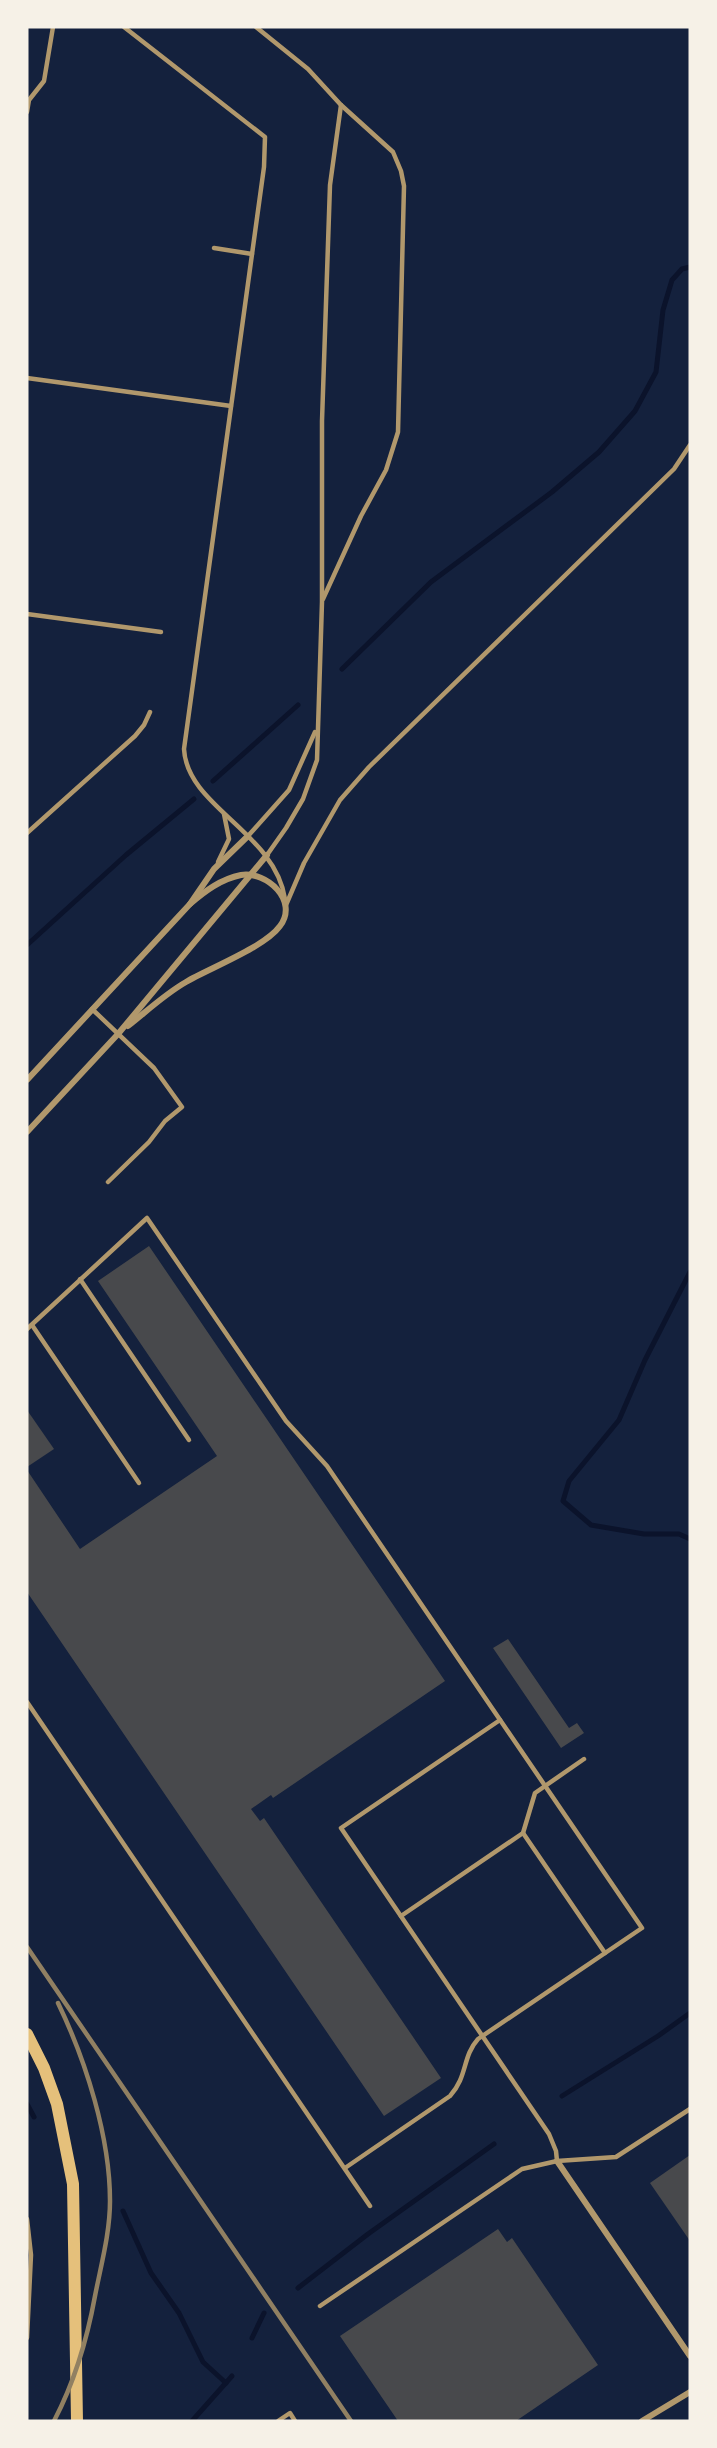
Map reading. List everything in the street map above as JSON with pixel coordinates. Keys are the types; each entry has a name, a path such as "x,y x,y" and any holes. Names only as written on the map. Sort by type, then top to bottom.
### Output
{"main road":[{"path":"27,2034 44,2068 57,2104 73,2184 77,2421"}],"street":[{"path":"27,1080 190,904 214,869 248,836"},
{"path":"27,1132 118,1034 267,855"},
{"path":"118,1034 184,982 274,934 285,920 286,905 274,886 267,879 252,874 221,881 190,904"},
{"path":"557,2161 690,2356"},
{"path":"642,2421 690,2392"}],"lane":[{"path":"27,112 29,100 44,81 53,27"},
{"path":"124,27 265,137 264,167 184,749 190,774 224,814 267,855 284,890 286,905"},
{"path":"255,27 308,69 341,105 393,152 404,186 399,422 391,459 361,516 322,602"},
{"path":"267,855 286,828 308,786 317,760 322,602 322,421 330,196 341,105"},
{"path":"214,248 252,254"},
{"path":"27,378 231,406"},
{"path":"286,905 304,864 340,800 369,767 674,469 690,445"},
{"path":"27,614 161,632"},
{"path":"27,833 135,736 144,725 150,712"},
{"path":"248,836 289,790 307,754 317,727"},
{"path":"214,869 229,839 224,814"},
{"path":"92,1009 154,1068 182,1107 165,1121 143,1149 108,1182"},
{"path":"139,1483 29,1328 147,1218 286,1421 327,1466 642,1928 483,2036 469,2050 463,2077 450,2096 345,2168"},
{"path":"80,1279 189,1440"},
{"path":"27,1702 370,2206"},
{"path":"500,1720 341,1828 549,2134 556,2151 557,2161"},
{"path":"401,1916 523,1833 532,1798 544,1785 584,1759"},
{"path":"523,1833 605,1953"},
{"path":"320,2306 517,2172 534,2165 557,2161 616,2157 690,2109"},
{"path":"27,2219 32,2255 27,2338"},
{"path":"278,2421 290,2413 295,2421"}],"building":[{"path":"149,1246 445,1681 273,1798 271,1795 251,1809 260,1821 264,1818 441,2078 384,2116 27,1592 27,1470 80,1549 217,1456 98,1281"},
{"path":"27,1410 54,1449 27,1467"},
{"path":"508,1639 569,1728 577,1723 584,1733 561,1748 493,1648"},
{"path":"690,2155 690,2241 650,2183"},
{"path":"498,2229 507,2242 512,2238 598,2365 516,2421 398,2421 340,2336"}],"waterway":[{"path":"342,669 431,582 552,492 599,452 635,411 656,372 663,310 672,280 682,269 690,267"},
{"path":"213,781 298,705"},
{"path":"27,945 126,855 194,799"},
{"path":"690,1272 645,1360 619,1420 569,1481 563,1501 591,1525 644,1534 679,1534 690,1539"},
{"path":"562,2096 658,2036 690,2013"},
{"path":"27,2104 34,2117"},
{"path":"298,2288 368,2234 494,2144"},
{"path":"123,2211 151,2273 179,2313 203,2362 226,2383"},
{"path":"252,2338 264,2313"},
{"path":"192,2421 232,2376"}],"railway":[{"path":"27,1947 351,2421"},
{"path":"54,2421 74,2375 88,2328 110,2213 109,2176 101,2126 87,2074 58,2003"}]}
